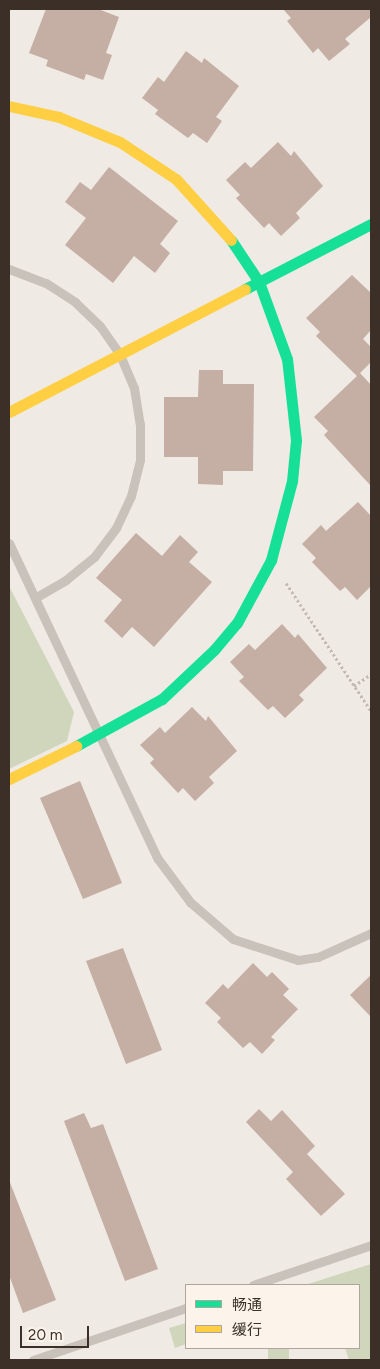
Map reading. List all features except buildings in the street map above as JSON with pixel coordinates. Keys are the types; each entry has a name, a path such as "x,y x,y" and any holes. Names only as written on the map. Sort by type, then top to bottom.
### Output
{"street":[{"path":"9,106 90,128 149,159 206,208 242,253 259,282 287,359 295,416 292,481 271,560 237,622 202,663 162,699 100,734 9,779"},
{"path":"9,412 371,224"}],"lane":[{"path":"9,269 46,283 75,302 100,326 120,355 134,388 140,424 140,460 131,496 116,528 94,557 66,580 36,597"},
{"path":"9,543 158,859 190,902 233,939 298,960 318,956 371,933"},
{"path":"256,1284 371,1245"},
{"path":"33,1360 185,1308"}],"path":[{"path":"271,560 371,711"},
{"path":"354,686 371,674"}],"green space":[{"path":"9,586 74,712 67,741 9,769"},
{"path":"371,1264 371,1360 349,1360 345,1349 360,1349 360,1284 308,1284"},
{"path":"185,1323 185,1344 175,1348 169,1328"},
{"path":"268,1349 289,1349 289,1360 268,1360"}],"traffic: fast":[{"path":"245,289 371,224"},
{"path":"76,746 162,699 214,650 237,623 271,560 292,481 296,440 287,359 259,282 231,240"}],"traffic: slow":[{"path":"9,106 59,117 120,142 176,179 231,240"},
{"path":"9,412 245,289"},
{"path":"9,779 76,746"}]}
